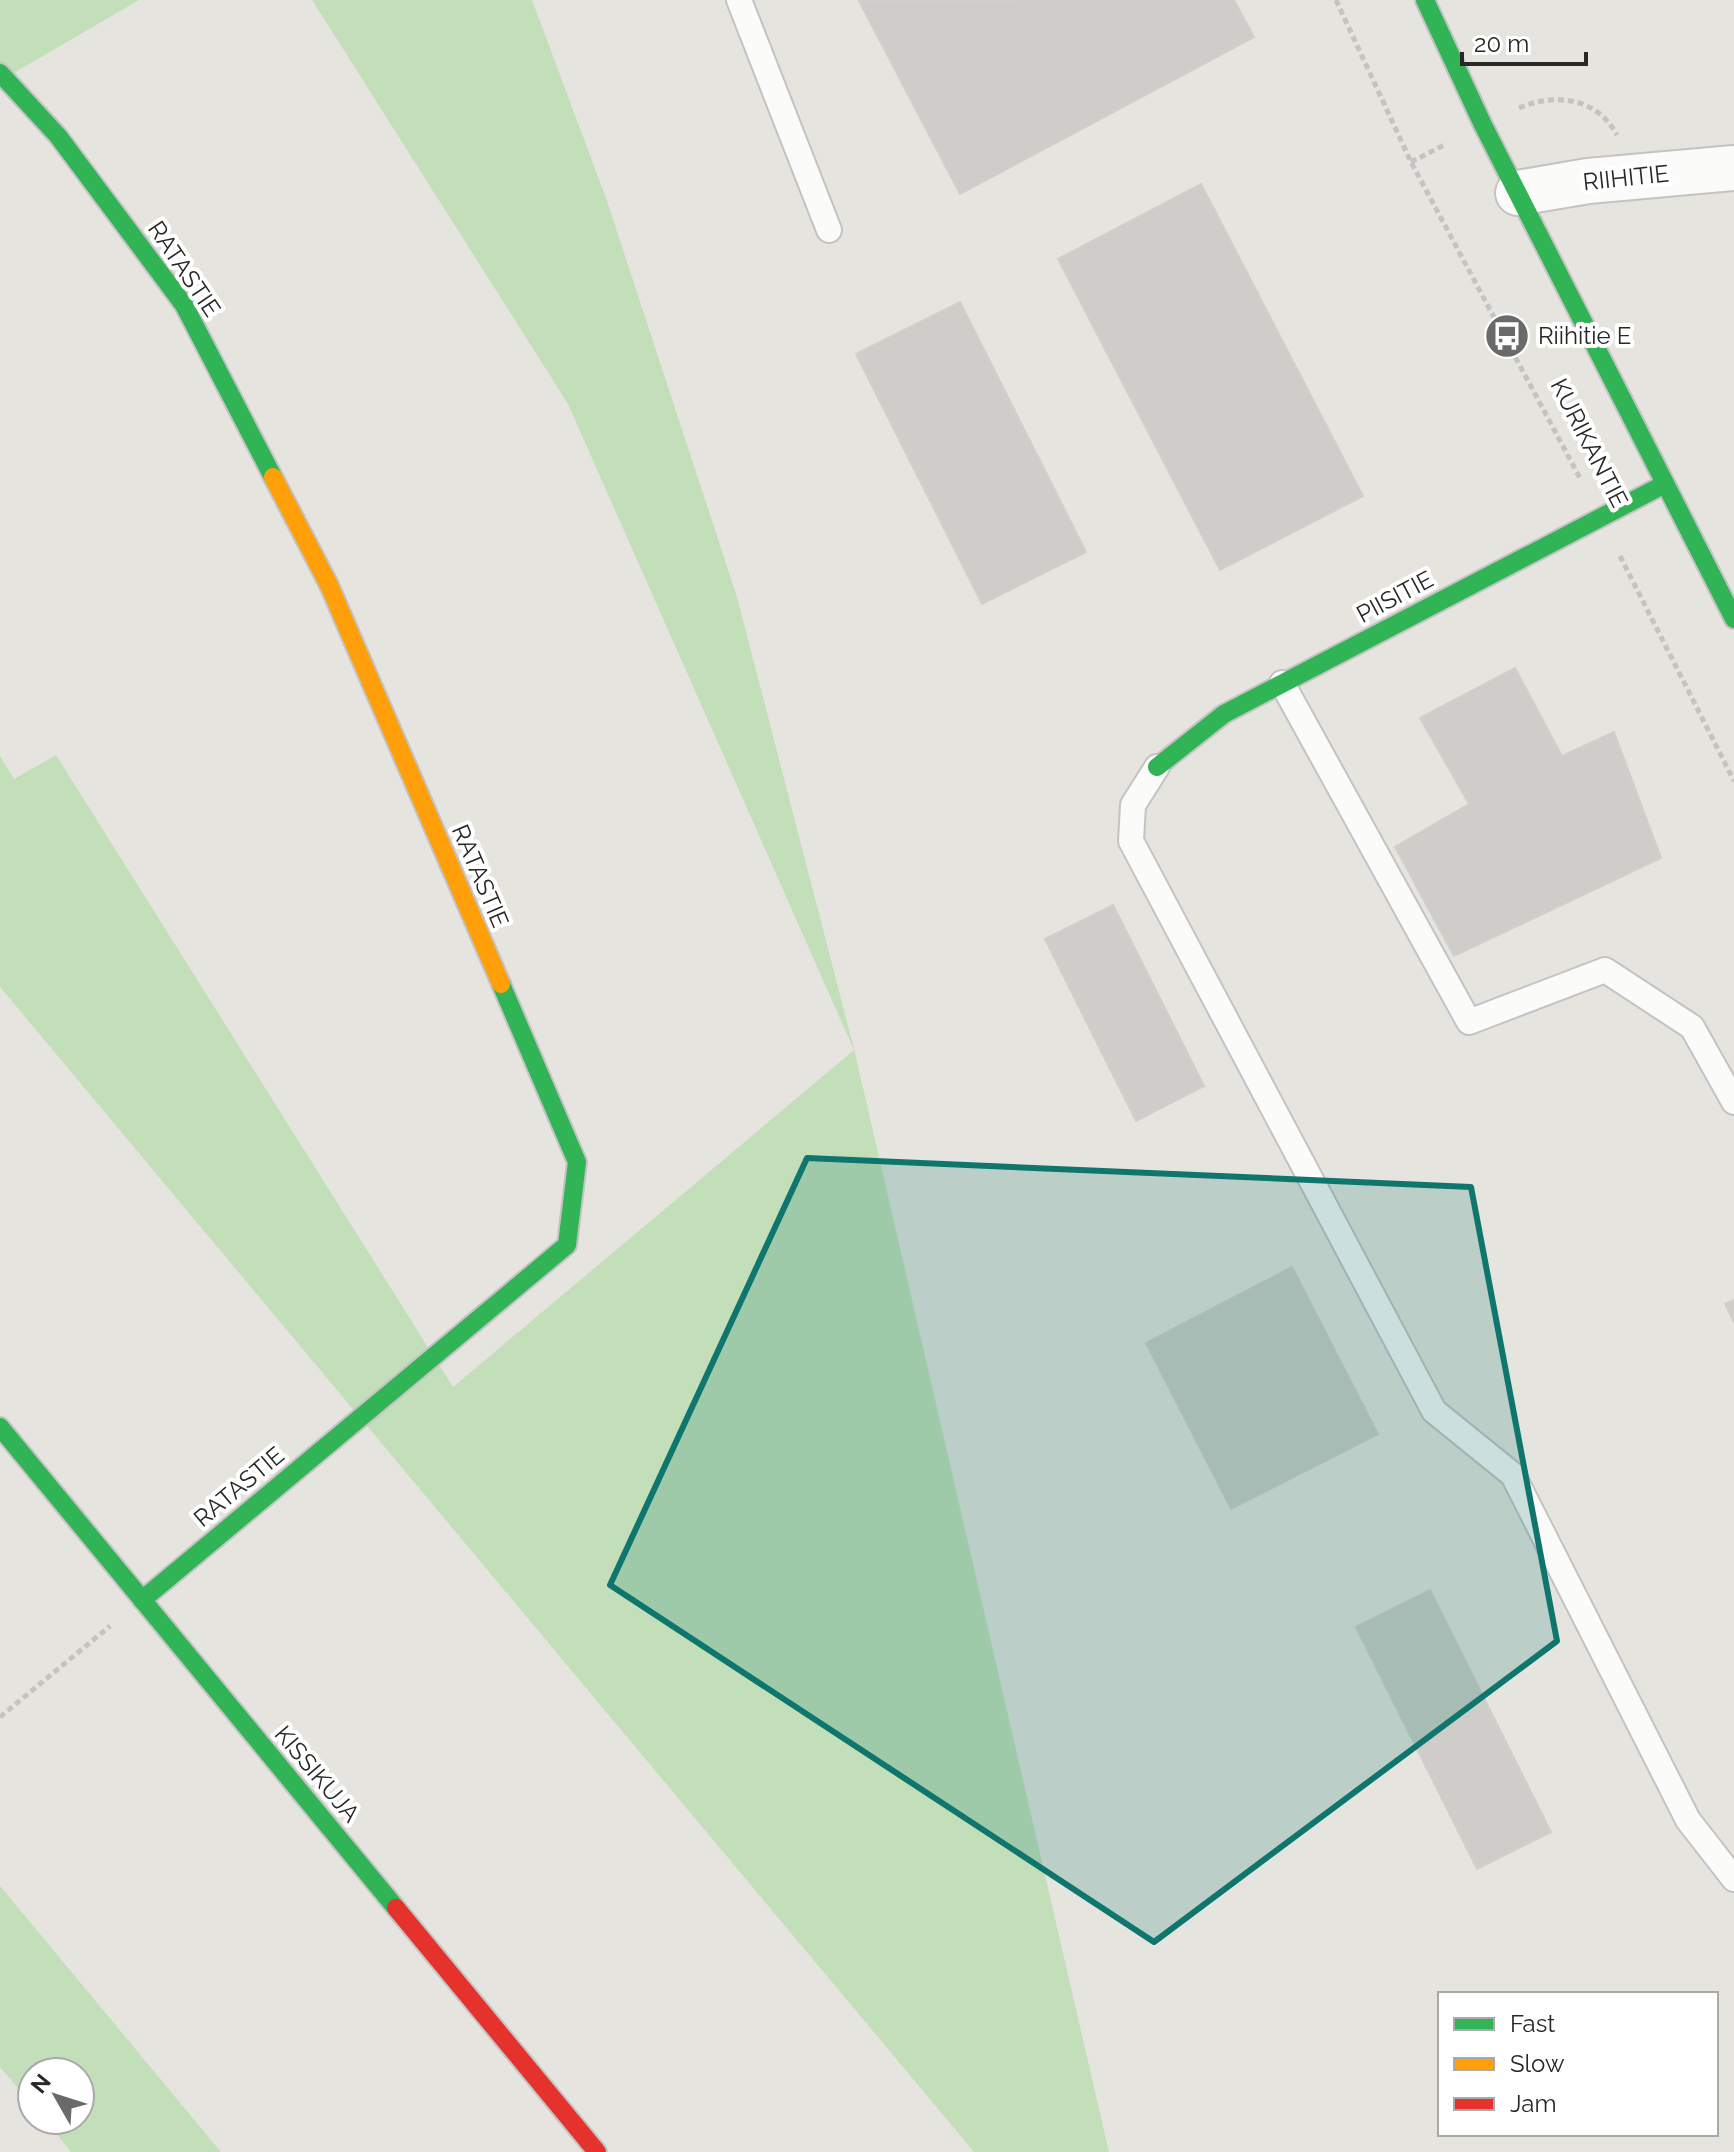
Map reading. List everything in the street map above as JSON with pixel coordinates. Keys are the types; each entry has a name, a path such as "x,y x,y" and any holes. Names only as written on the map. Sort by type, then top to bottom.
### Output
{"street":[{"name":"KURIKANTIE","path":"1425,0 1518,193 1734,619"},
{"name":"RATASTIE","path":"0,73 58,136 184,305 329,585 577,1162 567,1245 142,1600"},
{"name":"RIIHITIE","path":"1518,193 1588,181 1734,168"},
{"name":"PIISITIE","path":"1157,767 1224,714 1665,484"},
{"name":"KISSIKUJA","path":"0,1427 597,2152"}],"lane":[{"path":"739,0 829,230"},
{"path":"1282,683 1469,1022 1605,970 1692,1027 1734,1102"},
{"path":"1157,767 1133,805 1131,841 1434,1411 1513,1475 1688,1820 1734,1879"}],"path":[{"name":"KURIKANTIE","path":"1336,0 1411,162 1600,516 1734,781"},
{"path":"0,1717 142,1600"}],"highlighted area":[{"path":"807,1158 1471,1187 1557,1641 1154,1942 610,1585"}],"green space":[{"path":"0,0 139,0 0,81"},
{"path":"312,0 532,0 606,198 737,597 854,1049 1109,2152 974,2152 0,987 0,756 14,779 56,755 453,1387 854,1050 568,404"},
{"path":"0,1886 221,2152 71,2152 58,2136 96,2136 96,2056 16,2056 16,2086 0,2067"}],"building":[{"path":"1234,0 1254,37 960,194 859,1"},
{"path":"1201,184 1363,496 1220,570 1058,259"},
{"path":"960,302 1086,552 982,604 856,354"},
{"path":"1515,668 1562,756 1614,732 1661,858 1454,956 1395,847 1469,804 1420,718"},
{"path":"1113,905 1204,1086 1136,1121 1045,939"},
{"path":"1292,1267 1378,1434 1231,1509 1146,1343"},
{"path":"1734,1300 1734,1322 1725,1304"},
{"path":"1430,1590 1551,1832 1477,1869 1356,1627"}],"traffic: fast":[{"path":"1425,0 1483,125 1734,619"},
{"path":"0,73 58,136 184,305 273,477"},
{"path":"1157,767 1224,714 1665,484"},
{"path":"142,1600 567,1245 577,1162 501,984"},
{"path":"0,1427 396,1908"}],"traffic: slow":[{"path":"273,477 329,585 501,984"}],"traffic: jam":[{"path":"396,1908 597,2152"}],"place":[{"name":"Riihitie E","path":"1507,336"}]}
